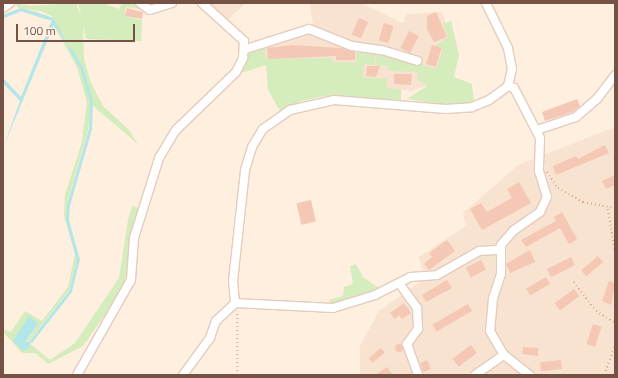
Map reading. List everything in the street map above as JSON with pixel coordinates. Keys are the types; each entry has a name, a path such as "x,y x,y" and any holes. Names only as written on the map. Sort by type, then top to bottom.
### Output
{"street":[{"path":"3,8 10,3"},
{"path":"140,3 150,10 172,3"},
{"path":"202,3 238,34 246,50"},
{"path":"235,303 233,281 245,170 257,137 270,122 300,107 334,100 446,109 472,107 508,86 512,69 508,48 486,3"},
{"path":"77,375 131,280 134,238 158,158 176,130 236,72 246,50 309,29 352,46 382,50 417,61"},
{"path":"537,130 576,117 597,99 615,75"},
{"path":"508,86 514,88 537,130 539,171 546,201 540,212 503,240 501,250 501,274 490,322 492,338 504,355 530,375"},
{"path":"183,375 222,313 235,303 333,308 375,295 410,277 437,275 479,252 501,250"},
{"path":"399,283 416,308 418,329 407,344 418,375"},
{"path":"475,375 504,355"}],"path":[{"path":"539,171 549,172 558,188 583,202 595,202 608,208 615,208"},
{"path":"608,208 615,251"},
{"path":"574,282 596,311 615,323"},
{"path":"235,303 236,375"},
{"path":"604,375 615,345"}],"shaded area":[{"path":"203,3 246,3 223,24"},
{"path":"310,3 360,3 403,23 407,14 442,12 456,54 445,78 412,91 356,84 262,60 258,42 313,25"},
{"path":"615,127 615,375 360,375 360,346 379,311 424,279 419,257 466,226 463,213 518,165"}],"green space":[{"path":"15,3 30,6 76,3 83,22 84,59 91,83 103,106 129,130 138,144 93,106 82,67 71,51 85,79 91,106 88,130 67,204 67,221 75,244 77,259 69,290 30,340 25,343 38,324 15,337 17,344 23,348 29,343 50,360 75,343 119,278 128,220 132,206 139,208 123,289 83,346 48,364 35,353 22,353 3,332 3,329 11,332 25,311 42,321 68,287 75,254 64,216 65,195 82,142 87,102 77,67 55,28 51,31 55,25 68,47 53,17 41,11 18,8"},
{"path":"78,3 103,3 119,9 122,3 136,3 139,9 126,7 125,16 142,20 141,41 86,39"},
{"path":"21,9 37,12 50,21 21,11 3,18"},
{"path":"451,21 459,55 454,77 472,84 474,103 441,104 407,99 427,86 418,80 417,72 389,71 388,66 375,65 378,51 436,69 443,48 435,46 448,37 443,24"},
{"path":"264,45 266,59 332,58 333,62 356,63 357,48 376,51 374,65 364,64 363,77 387,79 387,88 401,89 401,100 325,96 301,101 280,111 268,90 266,65 238,74 248,51"},
{"path":"356,264 363,277 382,290 330,306 329,300 343,296 344,287 353,284 350,266"}],"water":[{"path":"53,17 70,49 54,25 3,148 20,101 3,83 3,78 21,97"},
{"path":"29,316 38,324 25,342 31,341 29,348 23,351 13,341"}],"building":[{"path":"127,8 143,12 142,19 125,16"},
{"path":"436,12 447,37 434,42 427,29 427,16"},
{"path":"359,18 368,22 361,39 352,34"},
{"path":"384,23 394,26 388,43 379,40"},
{"path":"409,31 419,36 410,53 400,48"},
{"path":"292,45 341,48 355,52 355,60 336,60 336,56 268,59 267,48"},
{"path":"432,45 442,48 436,67 426,64"},
{"path":"367,66 380,66 376,77 366,76"},
{"path":"394,74 412,74 411,85 394,84"},
{"path":"577,99 580,106 573,112 545,121 542,112"},
{"path":"605,145 609,153 556,175 553,166 576,156 578,159"},
{"path":"615,175 615,185 606,189 602,181"},
{"path":"519,182 531,203 482,230 470,209 481,203 487,212 512,198 507,189"},
{"path":"311,200 316,221 301,225 296,203"},
{"path":"562,212 577,239 569,244 560,228 526,247 521,240 556,221 554,217"},
{"path":"447,240 455,251 429,270 424,264 432,257 429,253"},
{"path":"530,250 535,262 510,273 506,264"},
{"path":"598,256 603,262 586,276 581,270"},
{"path":"571,257 575,265 551,277 547,269"},
{"path":"481,260 486,270 471,278 466,268"},
{"path":"546,277 550,284 530,295 526,288"},
{"path":"447,280 452,288 426,302 422,295"},
{"path":"609,281 615,283 611,305 602,301"},
{"path":"574,289 579,296 560,310 555,303"},
{"path":"404,303 411,313 402,319 399,315 395,319 390,313"},
{"path":"468,304 472,311 436,331 432,324"},
{"path":"593,324 602,327 595,347 587,344"},
{"path":"397,344 401,344 403,348 401,352 397,352 395,350 395,346"},
{"path":"471,345 477,353 459,367 453,359"},
{"path":"523,347 538,348 538,356 522,354"},
{"path":"381,348 385,353 372,363 369,358"},
{"path":"427,360 431,369 423,372 420,363"},
{"path":"561,360 562,369 541,371 540,362"},
{"path":"387,367 393,375 375,375"}],"waterway":[{"path":"3,16 21,9 51,18"},
{"path":"31,341 70,291 78,260 67,220 68,205 90,129 91,102 81,68 70,49"}]}
